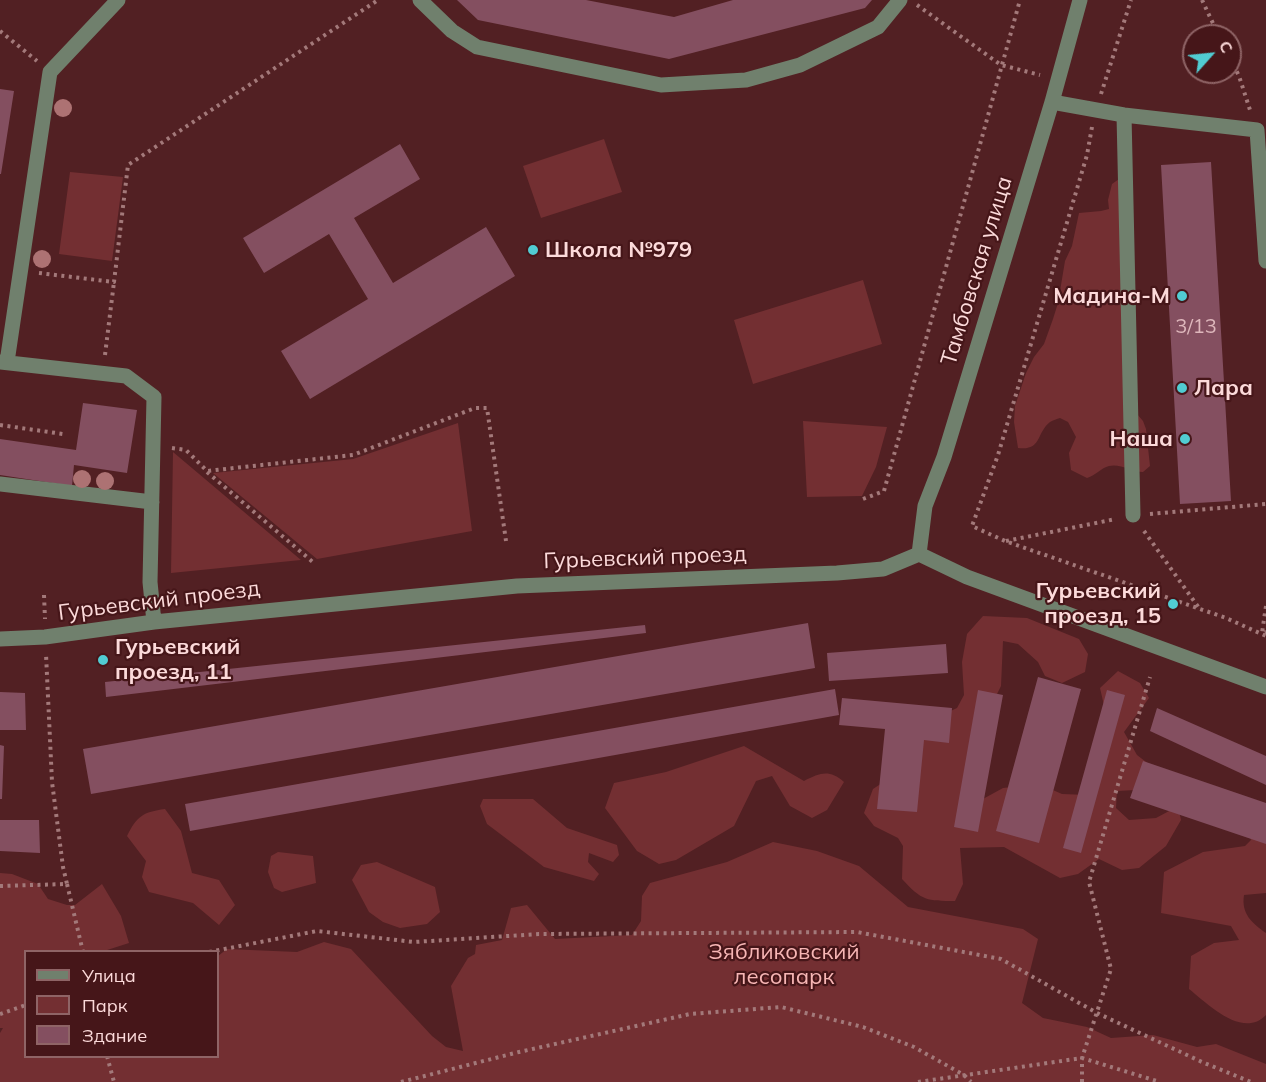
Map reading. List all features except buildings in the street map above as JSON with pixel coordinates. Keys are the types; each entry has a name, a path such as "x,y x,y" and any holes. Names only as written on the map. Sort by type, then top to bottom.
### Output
{"street":[{"path":"118,0 50,72 20,271 3,362 126,376 154,397 150,582 154,622"},
{"path":"420,0 452,31 477,47 661,85 746,80 800,65 878,27 900,0"},
{"name":"Тамбовская улица","path":"919,554 925,506 938,477 1052,102 1080,0"},
{"path":"1052,102 1095,111 1262,134 1266,261"},
{"path":"1124,115 1133,515"},
{"path":"0,484 152,502"},
{"path":"919,554 968,577 1266,687"},
{"name":"Гурьевский проезд","path":"0,639 45,637 154,622 517,586 837,573 883,569 919,554"}],"path":[{"path":"103,374 128,165 378,0"},
{"path":"909,0 1001,64 1057,80"},
{"path":"863,499 884,491 1020,0"},
{"path":"1131,0 1095,111 1087,155 998,455 972,526 1005,541 1265,634 1266,606"},
{"path":"1203,0 1214,24"},
{"path":"0,31 50,72"},
{"path":"1242,84 1262,134"},
{"path":"20,271 114,282"},
{"path":"207,471 353,455 475,408 487,408 506,541"},
{"path":"0,425 63,434"},
{"path":"153,446 186,450 207,471 314,563"},
{"path":"1133,515 1199,609"},
{"path":"47,677 52,782 63,867 82,950"},
{"path":"1082,1082 1082,1058 1111,969 1089,882 1150,677"},
{"path":"0,886 68,884"},
{"path":"215,950 317,932 414,942 539,934 857,932 1001,959 1097,1013 1251,1082"},
{"path":"0,1014 24,1006"},
{"path":"401,1082 519,1052 690,1014 781,1007 863,1027 914,1047 964,1075 971,1082"},
{"path":"108,1058 114,1082"},
{"path":"918,1082 1082,1058 1160,1082"}],"green space":[{"path":"604,139 622,192 541,218 523,166"},
{"path":"70,172 123,177 112,261 59,254"},
{"path":"1119,179 1137,414 1146,429 1150,466 1143,472 1109,466 1087,478 1071,470 1069,453 1076,437 1068,422 1060,418 1046,426 1031,447 1018,448 1014,422 1015,406 1026,373 1044,344 1053,319 1065,261 1072,246 1079,213 1109,209 1108,200 1112,184"},
{"path":"863,280 882,344 753,384 734,320"},
{"path":"803,421 887,427 876,467 862,496 807,497"},
{"path":"458,423 472,531 317,559 213,473 353,459"},
{"path":"173,452 301,560 171,573"},
{"path":"983,616 1027,618 1079,639 1088,654 1085,672 1062,683 1045,676 1038,662 1018,644 1003,641 1001,686 981,726 971,780 960,793 972,805 1003,788 1039,784 1062,794 1088,795 1111,736 1100,688 1118,671 1140,683 1149,698 1124,732 1137,755 1159,772 1135,790 1117,791 1116,808 1129,820 1156,818 1171,810 1179,811 1181,820 1166,846 1139,868 1122,870 1099,859 1078,874 1060,878 1004,847 960,848 963,884 955,901 931,900 920,896 902,879 903,846 898,838 874,826 864,813 873,789 900,771 942,715 957,708 964,695 962,662 967,634"},
{"path":"744,746 804,781 815,776 829,774 844,782 827,810 812,818 790,806 772,776 756,781 734,826 676,860 659,864 637,851 605,808 614,783 666,772"},
{"path":"483,799 533,799 567,828 617,845 619,855 613,862 589,853 588,862 599,874 594,881 544,867 487,824 480,806"},
{"path":"165,809 181,831 192,873 219,880 235,905 219,925 193,903 149,892 142,877 146,861 127,836 142,816"},
{"path":"1266,819 1266,893 1244,895 1244,908 1256,926 1266,933 1266,1015 1257,1021 1237,1022 1216,1011 1189,989 1191,956 1214,943 1239,940 1231,926 1161,913 1164,872 1203,852 1245,846 1251,840 1245,825"},
{"name":"Зябликовский лесопарк","path":"773,842 817,851 859,866 908,907 1023,929 1038,939 1022,1003 1043,1018 1087,1027 1111,1038 1153,1035 1197,1047 1216,1044 1266,1064 1266,1082 0,1082 0,1033 3,1028 0,1028 0,873 12,874 38,884 48,899 67,905 75,905 102,884 121,916 129,943 107,950 24,950 24,1058 219,1058 219,955 227,949 297,952 324,942 351,949 432,1036 446,1047 463,1051 451,986 468,958 475,954 476,945 502,940 511,908 527,905 555,939 632,935 641,921 642,896 650,883 727,862"},
{"path":"278,852 313,856 316,883 282,892 274,888 268,872 271,856"},
{"path":"377,862 435,887 440,912 427,924 400,928 383,922 369,912 352,880 361,865"}],"place":[{"name":"Школа №979","path":"533,250"},
{"name":"Мадина-М","path":"1182,296"},
{"name":"Лара","path":"1182,388"},
{"name":"Наша","path":"1185,439"},
{"name":"Гурьевский проезд, 15","path":"1173,604"},
{"name":"Гурьевский проезд, 11","path":"103,660"}]}
